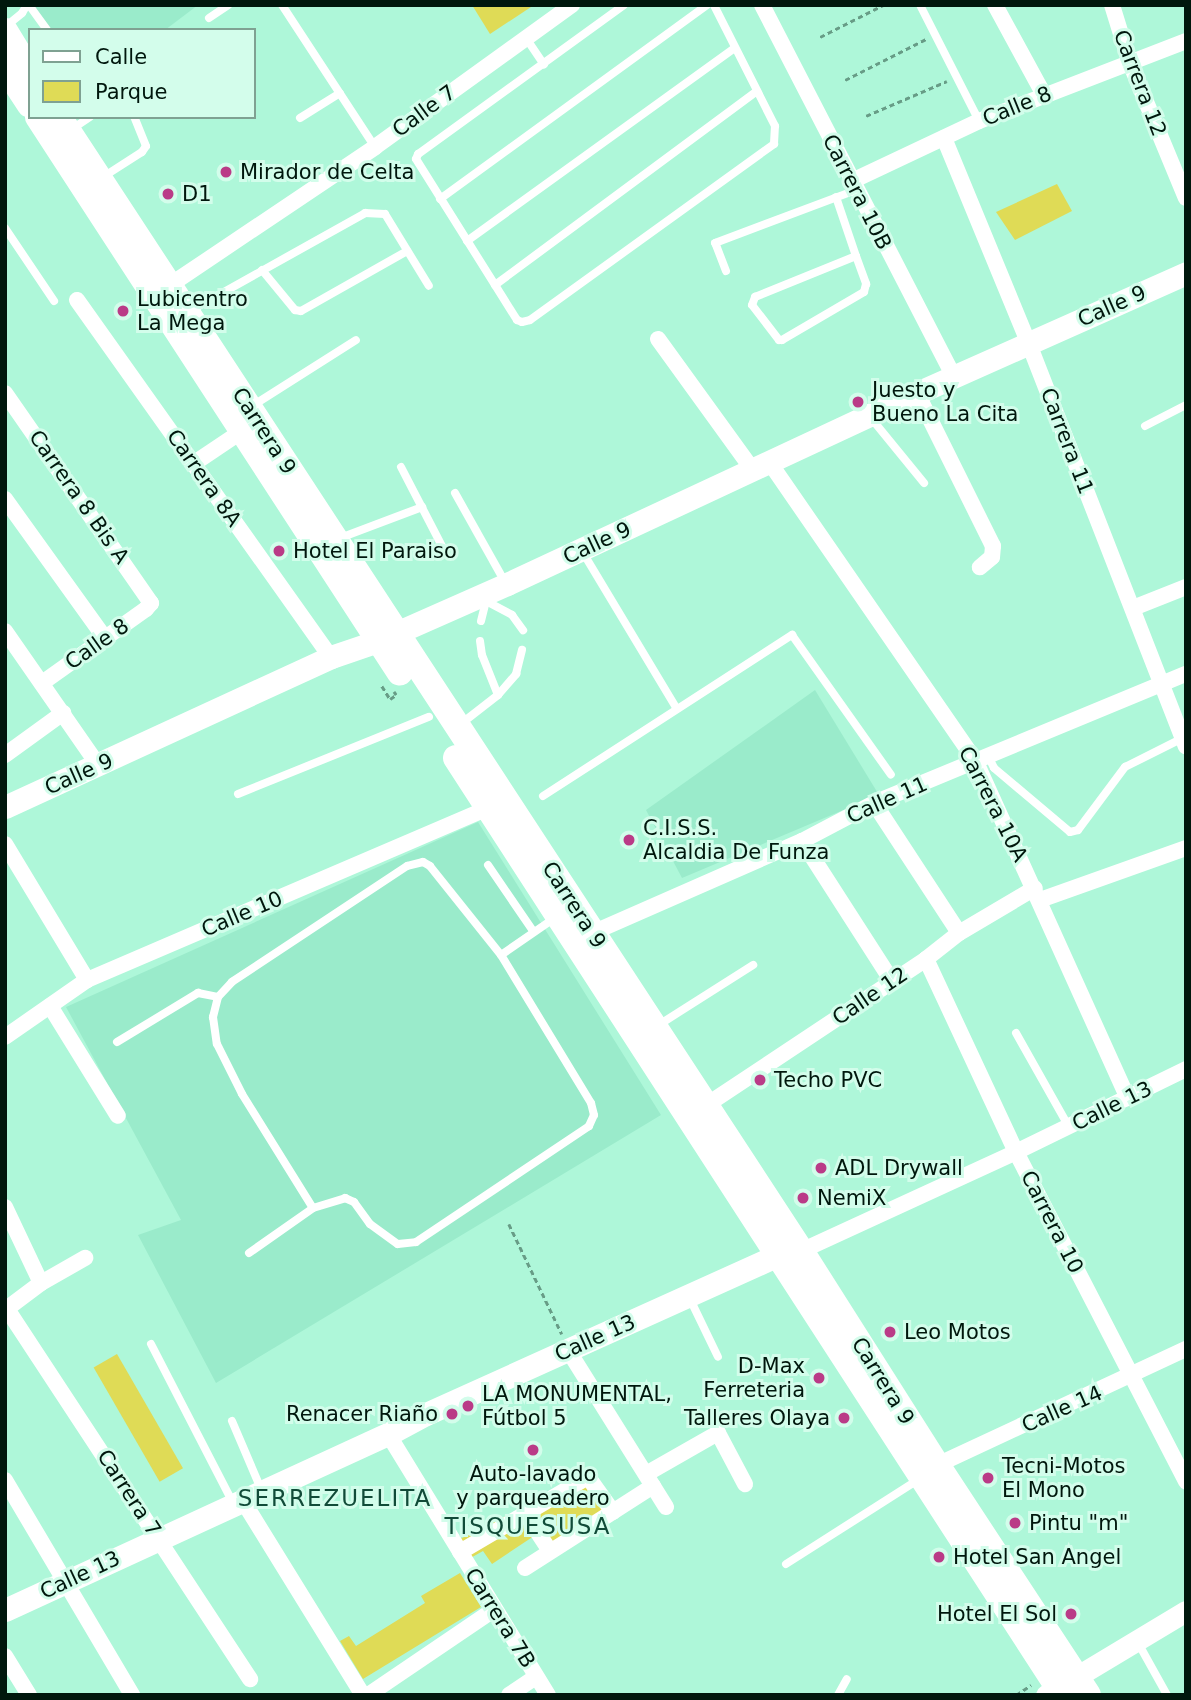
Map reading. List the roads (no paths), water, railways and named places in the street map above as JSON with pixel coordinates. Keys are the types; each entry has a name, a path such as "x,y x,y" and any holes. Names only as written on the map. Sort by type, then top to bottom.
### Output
{"main road":[{"path":"5,29 28,69"},
{"path":"5,67 28,102"},
{"name":"Carrera 9","path":"39,119 246,420 387,637 457,726 705,1106 790,1253"},
{"name":"Carrera 9","path":"73,122 100,179 188,313 246,420 335,540 429,717 558,915 790,1253 1066,1690"},
{"name":"Calle 9","path":"5,807 331,657 482,599 507,584 916,393 1186,272"},
{"name":"Calle 13","path":"5,1610 568,1350 790,1253"}],"street":[{"name":"Calle 7","path":"170,285 375,147 572,5"},
{"name":"Carrera 10B","path":"762,5 954,377"},
{"path":"995,5 1044,95"},
{"name":"Carrera 12","path":"1112,5 1130,63 1186,198"},
{"name":"Calle 8","path":"854,185 979,121 1186,41"},
{"name":"Carrera 11","path":"944,138 1029,344 1184,742"},
{"name":"Carrera 8A","path":"77,300 331,657"},
{"name":"Carrera 10A","path":"658,339 761,466 982,759 1128,1098"},
{"name":"Carrera 8 Bis A","path":"5,393 151,603"},
{"path":"916,393 993,546 992,558 980,567"},
{"path":"194,464 246,420"},
{"path":"5,499 106,638"},
{"path":"1133,608 1186,587"},
{"name":"Calle 8","path":"42,683 151,603"},
{"path":"5,631 99,766"},
{"name":"Calle 11","path":"593,933 802,841 874,803 1186,674"},
{"path":"5,755 63,713"},
{"path":"874,803 959,933"},
{"name":"Calle 10","path":"5,1037 87,981 488,808"},
{"path":"802,841 892,981"},
{"path":"5,844 87,981"},
{"name":"Calle 12","path":"705,1106 926,959 959,933 1038,894 1186,848"},
{"name":"Carrera 10","path":"926,959 1016,1152 1130,1378 1186,1482"},
{"path":"50,1006 118,1116"},
{"name":"Calle 13","path":"790,1253 1016,1152 1186,1069"},
{"path":"5,1207 41,1283"},
{"path":"6,1309 41,1283 85,1258"},
{"name":"Carrera 7","path":"6,1309 250,1679"},
{"name":"Calle 14","path":"929,1472 1186,1349"},
{"path":"568,1350 666,1507"},
{"path":"525,1568 613,1511 650,1480 718,1433 745,1484"},
{"name":"Carrera 7B","path":"388,1434 548,1695"},
{"path":"460,1552 588,1477 613,1511"},
{"path":"5,1480 132,1695"},
{"path":"246,1499 366,1695 495,1609"},
{"path":"525,1513 550,1551"},
{"path":"1066,1690 1186,1611"},
{"path":"5,1656 29,1695"},
{"path":"509,1695 536,1677"}],"lane":[{"path":"5,29 28,5 45,28"},
{"path":"209,18 228,5"},
{"path":"282,5 375,147"},
{"path":"624,5 418,154 417,164 517,320 530,320 774,144 775,127 713,5"},
{"path":"440,199 707,5"},
{"path":"920,5 979,121"},
{"path":"525,38 544,65"},
{"path":"467,242 735,48"},
{"path":"495,285 757,92"},
{"path":"300,118 340,93"},
{"path":"100,179 142,152 146,146 135,119"},
{"path":"726,271 715,243 836,198 854,185"},
{"path":"836,198 866,284 864,292 786,339 779,340 752,305 755,297 856,256"},
{"path":"188,313 365,213 384,214 429,286"},
{"path":"5,228 54,300"},
{"path":"262,270 295,310 301,310 407,251"},
{"path":"246,420 356,340"},
{"path":"1144,426 1186,405"},
{"path":"869,415 924,483"},
{"path":"401,467 444,550"},
{"path":"455,492 507,584"},
{"path":"335,540 422,508"},
{"path":"582,551 677,709"},
{"path":"481,621 482,599 512,615 523,630"},
{"path":"542,796 792,635 891,775"},
{"path":"480,641 482,655 499,695"},
{"path":"457,726 499,695 516,674 522,650"},
{"path":"238,794 429,717"},
{"path":"982,759 1070,832 1079,830 1125,767 1184,742"},
{"path":"249,1253 313,1208 345,1198 354,1202 370,1224 398,1244 416,1242 589,1126 594,1115 591,1103 501,956 430,866 423,862 407,866 232,982 218,997 213,1017 217,1044 242,1094 313,1208"},
{"path":"488,864 533,931"},
{"path":"501,956 558,915"},
{"path":"655,1028 753,965"},
{"path":"117,1042 198,993 218,997"},
{"path":"1016,1033 1069,1126"},
{"path":"688,1296 718,1357"},
{"path":"151,1344 246,1499"},
{"path":"232,1421 246,1499"},
{"path":"786,1564 929,1472"},
{"path":"1137,1641 1167,1695"},
{"path":"838,1695 847,1679"}],"place":[{"name":"Mirador de Celta","path":"226,172"},
{"name":"D1","path":"168,194"},
{"name":"Lubicentro La Mega","path":"123,311"},
{"name":"Juesto y Bueno La Cita","path":"858,402"},
{"name":"Hotel El Paraiso","path":"279,551"},
{"name":"C.I.S.S. Alcaldia De Funza","path":"629,840"},
{"name":"Techo PVC","path":"760,1080"},
{"name":"ADL Drywall","path":"821,1168"},
{"name":"NemiX","path":"803,1198"},
{"name":"Leo Motos","path":"890,1332"},
{"name":"D-Max Ferreteria","path":"819,1378"},
{"name":"LA MONUMENTAL, Fútbol 5","path":"468,1406"},
{"name":"Renacer Riaño","path":"452,1414"},
{"name":"Talleres Olaya","path":"844,1418"},
{"name":"Auto-lavado y parqueadero","path":"533,1450"},
{"name":"Tecni-Motos El Mono","path":"988,1478"},
{"name":"Pintu \"m\"","path":"1015,1523"},
{"name":"Hotel San Angel","path":"939,1557"},
{"name":"Hotel El Sol","path":"1071,1614"}],"district":[{"name":"SERREZUELITA","path":"335,1498"},
{"name":"TISQUESUSA","path":"528,1526"}]}
